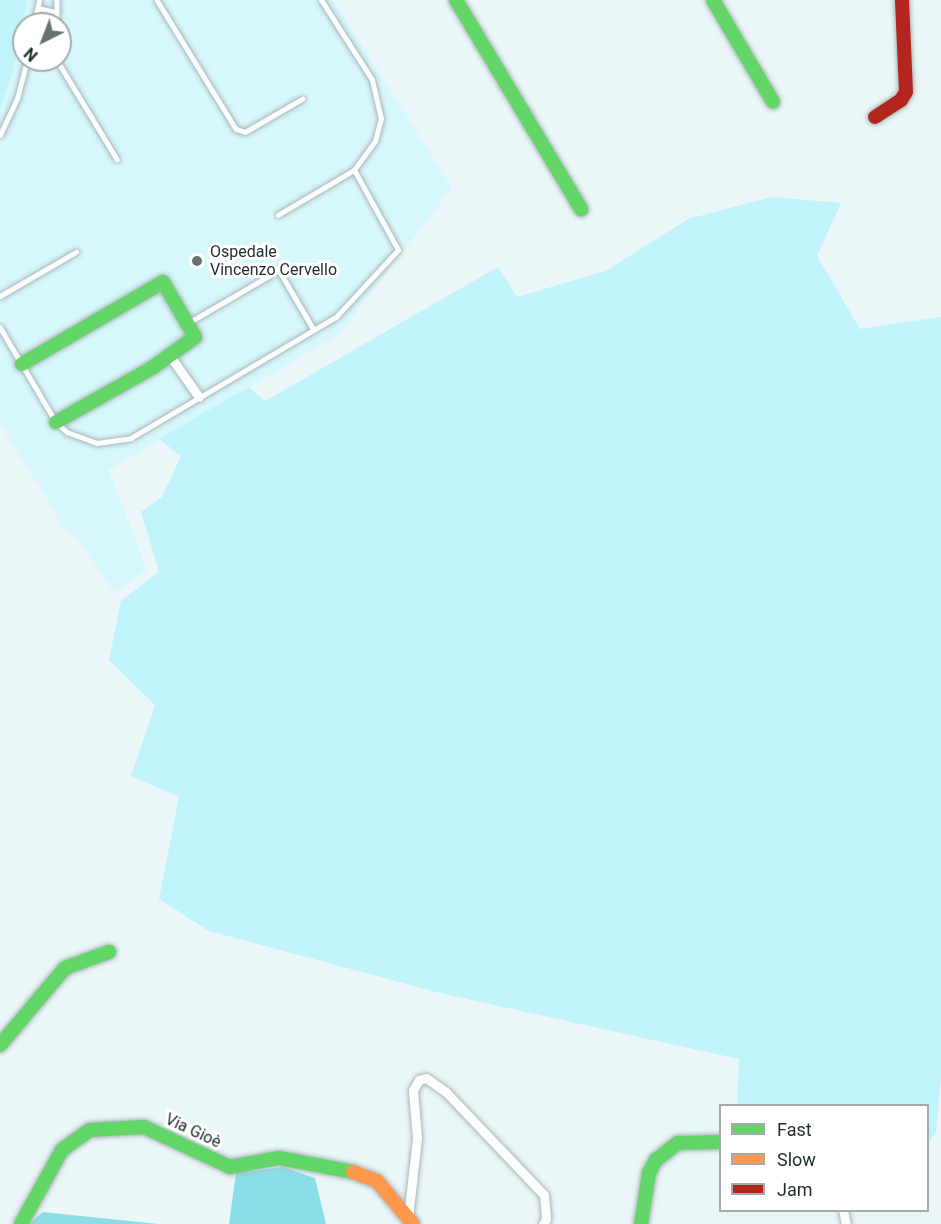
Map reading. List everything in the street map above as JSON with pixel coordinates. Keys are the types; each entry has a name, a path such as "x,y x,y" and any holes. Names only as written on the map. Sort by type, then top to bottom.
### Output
{"street":[{"path":"456,0 581,209"},
{"path":"713,0 773,102"},
{"path":"875,117 901,100 906,92 902,0"},
{"path":"22,364 163,282 195,337 170,356 56,422"},
{"path":"170,356 199,397"},
{"path":"0,1045 65,968 109,952"},
{"path":"410,1221 417,1132 413,1090 419,1080 426,1078 446,1092 544,1195 546,1219 543,1224"},
{"name":"Via Gioè","path":"21,1224 47,1170 62,1150 90,1130 120,1126 144,1127 230,1167 279,1158 347,1170 376,1181 410,1221"},
{"path":"641,1224 649,1173 656,1160 678,1143 719,1142"}],"lane":[{"path":"37,12 39,0"},
{"path":"38,8 55,12 57,0"},
{"path":"157,0 236,129 245,132 302,99"},
{"path":"278,215 354,170 375,141 381,119 379,98 372,80 321,0"},
{"path":"0,135 17,99 24,72"},
{"path":"64,72 117,159"},
{"path":"0,327 56,422 82,439 113,443 131,438 336,317 398,250 354,170"},
{"path":"0,296 76,252"},
{"path":"187,323 279,270 314,330"}],"shaded area":[{"path":"0,0 28,0 26,12 12,12 13,72 0,109"},
{"name":"Ospedale Vincenzo Cervello","path":"28,0 333,0 452,188 338,335 108,470 147,570 114,592 75,535 61,527 55,511 0,425 0,109 13,72 72,72 72,12 26,12"},
{"path":"772,197 841,203 817,256 860,329 941,317 941,1077 936,1133 929,1141 929,1104 737,1104 739,1059 440,993 209,931 159,899 179,797 131,776 155,705 109,660 121,601 159,572 141,512 162,497 181,456 159,439 249,387 265,401 498,267 517,297 606,271 688,219"},
{"path":"283,1167 315,1178 326,1224 229,1224 236,1173"},
{"path":"43,1212 158,1224 29,1224"}],"traffic: fast":[{"path":"456,0 581,209"},
{"path":"713,0 773,102"},
{"path":"22,364 163,282 195,337 152,368 56,422"},
{"path":"0,1045 65,968 109,952"},
{"path":"21,1224 62,1150 90,1130 144,1127 230,1167 279,1158 353,1172"},
{"path":"641,1224 649,1173 656,1160 678,1143 719,1142"}],"traffic: slow":[{"path":"353,1172 377,1181 413,1224"}],"traffic: jam":[{"path":"875,117 901,100 906,92 902,0"}],"place":[{"name":"Ospedale Vincenzo Cervello","path":"197,261"}]}
